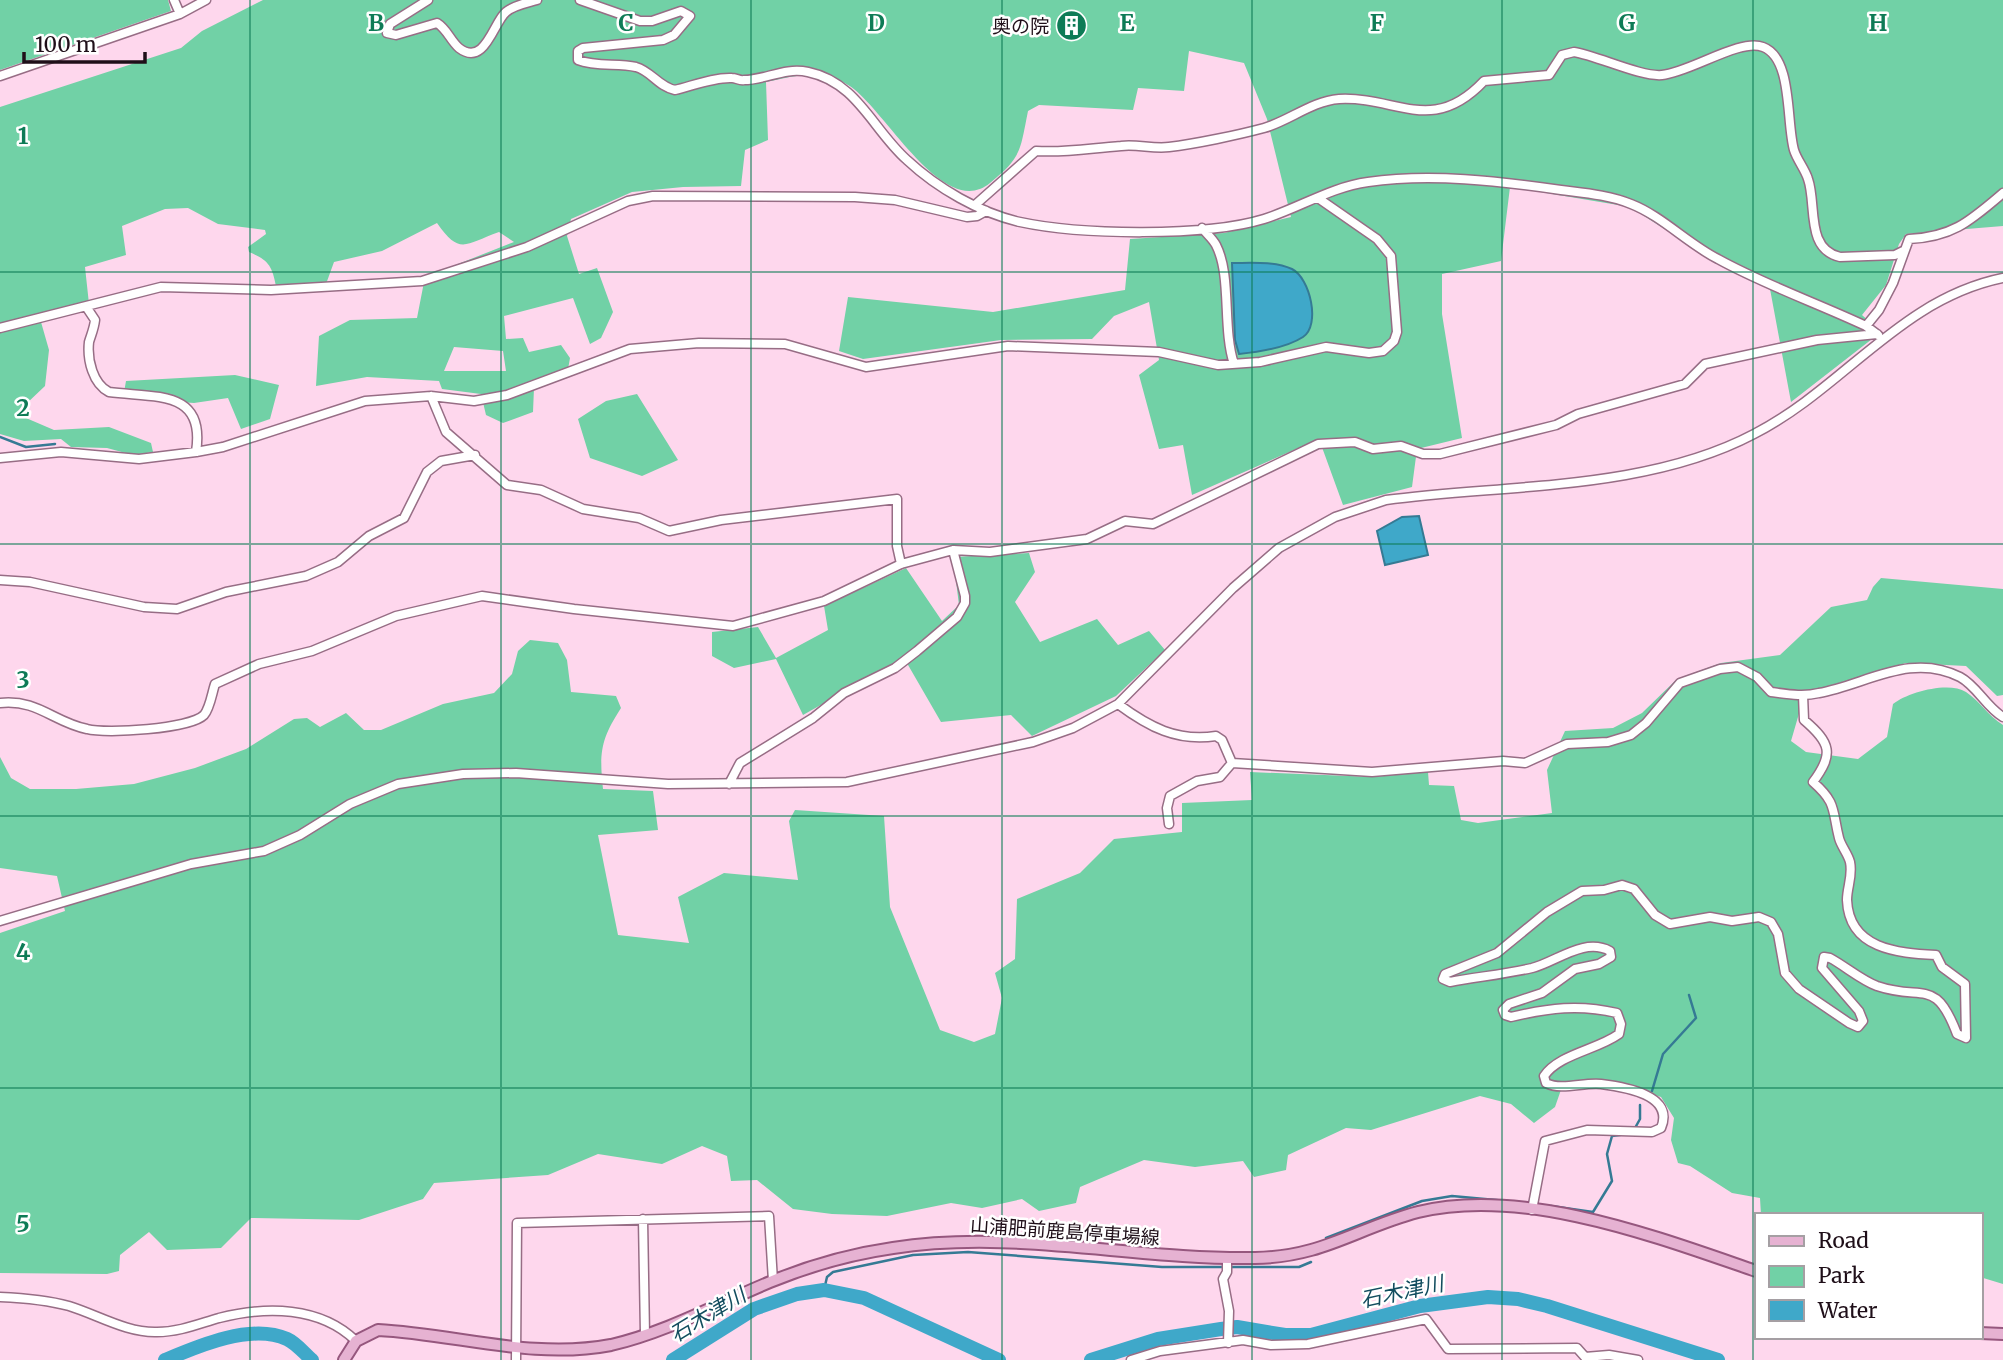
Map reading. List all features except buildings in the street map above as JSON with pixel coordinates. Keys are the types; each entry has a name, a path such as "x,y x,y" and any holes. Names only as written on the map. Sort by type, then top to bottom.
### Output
{"main road":[{"name":"山浦肥前鹿島停車場線","path":"356,1341 379,1330 515,1355 580,1349 645,1335 773,1281 860,1253 981,1240 1227,1264 1303,1254 1414,1213 1451,1206 1533,1206 1650,1233 1755,1271"},
{"path":"1982,1333 2003,1334"},
{"path":"344,1360 356,1341"}],"street":[{"path":"174,0 180,14"},
{"path":"0,76 180,14 206,0"},
{"path":"428,0 390,24 387,33 396,35 436,23 459,47 476,50 486,45 499,18 508,9 537,0"},
{"path":"580,0 640,21 652,21 681,11 690,16 674,35 663,40 583,48 578,51 578,60 636,67 650,74 666,88 675,90 730,77 744,80 782,71 806,71 826,78 842,87 869,113 906,159 943,187 986,211 1016,221 1064,229 1116,231 1202,228 1263,219 1352,184 1373,181 1478,179 1607,197 1643,210 1722,262 1866,326 1880,337"},
{"path":"975,205 1036,151 1071,153 1123,145 1170,147 1264,127 1320,103 1339,99 1411,110 1449,106 1466,100 1483,81 1549,75 1562,55 1574,52 1661,75 1713,60 1735,47 1750,45 1763,47 1775,55 1782,69 1794,150 1808,177 1814,223 1822,245 1831,255 1840,257 1876,257 1903,251"},
{"path":"1866,326 1879,310 1893,283 1909,239 1942,236 1960,227 2003,193"},
{"path":"0,328 161,287 271,290 422,281 484,263 628,201 653,196 855,197 895,200 967,217 978,216 986,211"},
{"path":"0,458 61,452 139,459 196,452 223,447 340,407 390,398 431,396 474,401 507,395 630,349 699,343 785,344 866,367 1008,346 1159,352 1218,365 1260,362 1326,347 1369,353 1383,351 1394,341 1397,332 1391,256 1385,246 1318,198"},
{"path":"1202,228 1217,245 1224,283 1227,344 1234,364"},
{"path":"0,921 191,863 264,851 300,835 350,804 398,785 463,774 516,774 668,784 847,782 885,776 1033,742 1073,728 1118,704 1233,588 1279,548 1310,529 1360,507 1386,500 1601,479 1674,466 1766,428 1880,337 1925,307 1974,284 2003,278"},
{"path":"87,308 95,320 89,343 94,378 100,388 109,392 174,400 187,405 195,417 199,433 196,452"},
{"path":"0,704 17,702 37,706 87,730 132,730 173,725 201,717 206,712 215,684 260,664 312,651 396,616 442,603 482,596 502,596 574,609 733,626 824,601 901,564 928,559 953,550 1002,550 1087,538 1125,521 1153,523 1318,444 1355,442 1374,449 1401,446 1423,454 1440,454 1556,425 1578,414 1685,384 1705,364 1817,340 1880,337"},
{"path":"431,396 446,432 507,485 541,490 583,509 639,518 669,531 721,520 831,504 897,499 897,546 901,564"},
{"path":"0,580 30,582 144,607 177,609 226,592 306,576 338,562 369,536 404,518 427,472 442,461 475,455"},
{"path":"729,784 740,763 813,718 844,694 895,668 957,617 965,604 965,596 953,550"},
{"path":"1232,763 1372,772 1503,761 1525,763 1567,744 1608,742 1631,735 1646,723 1680,684 1738,667 1757,677 1771,692 1803,695 1820,693 1902,668 1930,668 1961,677 2003,717"},
{"path":"1533,1206 1545,1141 1587,1130 1652,1132 1661,1128 1664,1109 1656,1100 1635,1091 1599,1084 1553,1087 1546,1083 1544,1076 1550,1068 1602,1046 1619,1034 1621,1024 1617,1013 1588,1006 1555,1007 1511,1017 1505,1015 1503,1010 1509,1004 1542,993 1575,969 1599,964 1611,957 1610,951 1605,948 1586,948 1567,952 1534,967 1450,982 1443,979 1445,974 1497,953 1547,912 1582,891 1604,890 1622,885 1634,889 1655,915 1670,924 1710,917 1732,921 1759,917 1771,922 1778,934 1785,973 1799,989 1858,1027 1863,1026 1859,1010 1822,968 1824,957 1876,985 1935,996 1947,1008 1957,1034 1966,1038 1965,984 1942,967 1936,956 1905,954 1877,947 1861,936 1852,920 1847,899 1851,875 1849,860 1839,838 1832,802 1813,782 1827,764 1828,749 1818,732 1804,720 1803,695"},
{"path":"1118,704 1152,727 1170,735 1197,739 1216,736 1222,740 1232,763"},
{"path":"1170,824 1167,808 1170,796 1197,781 1220,777 1232,763"},
{"path":"515,1355 517,1223 769,1216 773,1281"},
{"path":"643,1219 645,1335"},
{"path":"1227,1264 1223,1279 1229,1311 1228,1343"},
{"path":"0,1297 65,1305 137,1330 155,1332 181,1330 250,1312 305,1314 341,1326 356,1341"},
{"path":"1131,1360 1160,1351 1242,1340 1271,1345 1308,1344 1426,1320 1448,1349 1577,1348 1585,1357 1609,1355 1638,1360"}],"green space":[{"path":"0,0 168,0 171,11 0,70"},
{"path":"263,0 2003,0 2003,226 1906,234 1899,244 1886,285 1862,315 1881,332 1791,402 1770,289 1710,258 1630,207 1510,187 1501,261 1442,274 1442,314 1462,438 1417,449 1412,487 1343,505 1319,439 1192,495 1183,445 1159,449 1139,375 1159,360 1149,302 1114,316 1092,339 1001,340 863,359 839,351 848,297 993,312 1125,290 1130,239 1224,233 1291,217 1267,119 1244,63 1189,51 1184,91 1138,88 1133,110 1039,105 1028,111 1021,145 1014,159 990,183 972,191 953,187 934,174 848,85 818,75 798,76 766,82 768,140 745,150 741,186 683,187 632,192 571,219 567,236 579,274 597,268 613,312 601,338 590,344 573,298 504,316 506,339 523,338 529,352 561,345 570,358 567,375 534,388 533,412 503,423 486,415 481,394 442,389 439,381 367,377 316,386 319,336 350,320 417,318 425,277 514,242 499,232 471,243 458,244 437,223 382,251 334,262 326,284 276,286 268,264 249,252 248,247 266,234 265,230 218,224 188,208 165,209 122,226 126,255 85,267 89,304 39,315 49,350 45,386 25,405 26,418 54,430 109,427 151,443 153,452 133,455 107,448 71,447 61,439 24,441 0,434 0,107 181,48 202,31","holes":["1232,263 1309,292 1239,354 1235,340","454,347 503,351 506,371 444,371"]},
{"path":"235,375 279,385 270,419 241,429 228,398 194,403 123,398 126,381"},
{"path":"637,394 678,460 642,476 590,458 578,419 606,401"},
{"path":"1029,553 1035,572 1015,602 1040,642 1097,619 1118,645 1149,631 1165,650 1116,696 1032,736 1011,715 941,722 904,658 803,715 776,659 734,668 712,656 712,632 758,627 776,658 828,630 824,606 906,568 942,621 959,605 953,557"},
{"path":"1881,578 2003,589 2003,695 1997,696 1966,666 1906,663 1805,693 1791,741 1806,752 1858,759 1887,737 1893,704 1918,692 1939,688 1966,692 2003,725 2003,1284 1982,1278 1982,1213 1761,1213 1760,1198 1732,1193 1690,1166 1678,1163 1671,1140 1674,1118 1661,1097 1602,1079 1563,1084 1555,1107 1534,1123 1511,1104 1480,1096 1371,1130 1346,1128 1288,1155 1286,1170 1254,1177 1243,1161 1195,1167 1144,1160 1080,1187 1076,1203 1039,1211 1022,1199 982,1208 951,1203 887,1216 793,1209 757,1180 731,1181 727,1156 702,1146 662,1164 598,1154 548,1175 434,1183 423,1199 359,1220 251,1218 221,1248 167,1250 149,1232 120,1255 119,1271 107,1274 0,1273 0,933 65,911 57,876 0,868 0,757 11,778 30,789 76,789 134,784 195,768 246,749 294,719 307,718 320,727 346,713 364,730 381,730 443,704 494,693 512,674 518,651 530,640 558,643 567,660 571,692 616,696 621,708 603,746 603,789 653,791 658,830 598,835 618,935 689,943 678,897 724,873 798,880 789,821 795,810 884,816 890,907 940,1030 974,1042 995,1034 1002,998 995,973 1015,959 1017,899 1080,873 1114,839 1182,832 1182,803 1252,800 1250,772 1373,777 1428,772 1429,785 1454,786 1461,820 1478,823 1552,813 1547,770 1565,731 1613,728 1642,713 1677,679 1721,663 1780,655 1831,607 1867,600"}],"water":[{"path":"1232,263 1278,265 1298,274 1308,291 1312,313 1308,331 1303,337 1281,347 1239,354 1235,340"},
{"path":"1419,516 1428,555 1385,565 1377,531 1402,517"}],"waterway":[{"path":"0,437 26,447 55,444"},
{"path":"1652,1091 1663,1054 1696,1018 1689,995"},
{"path":"1635,1128 1640,1119 1640,1105"},
{"path":"1551,1206 1593,1212 1612,1181 1607,1154 1612,1136 1627,1134"},
{"path":"1326,1238 1422,1201 1452,1196 1530,1203"},
{"path":"824,1290 827,1277 833,1272 913,1255 968,1252 1162,1267 1299,1267 1311,1262"},
{"name":"石木津川","path":"673,1360 754,1309 797,1294 824,1290 864,1298 999,1360"},
{"name":"石木津川","path":"1091,1360 1158,1339 1221,1329 1237,1327 1285,1335 1311,1335 1420,1306 1488,1297 1518,1299 1547,1306 1718,1360"},
{"name":"石木津川","path":"165,1360 225,1338 257,1334 287,1339 312,1360"}],"place":[{"name":"奥の院","path":"1072,26"}]}
